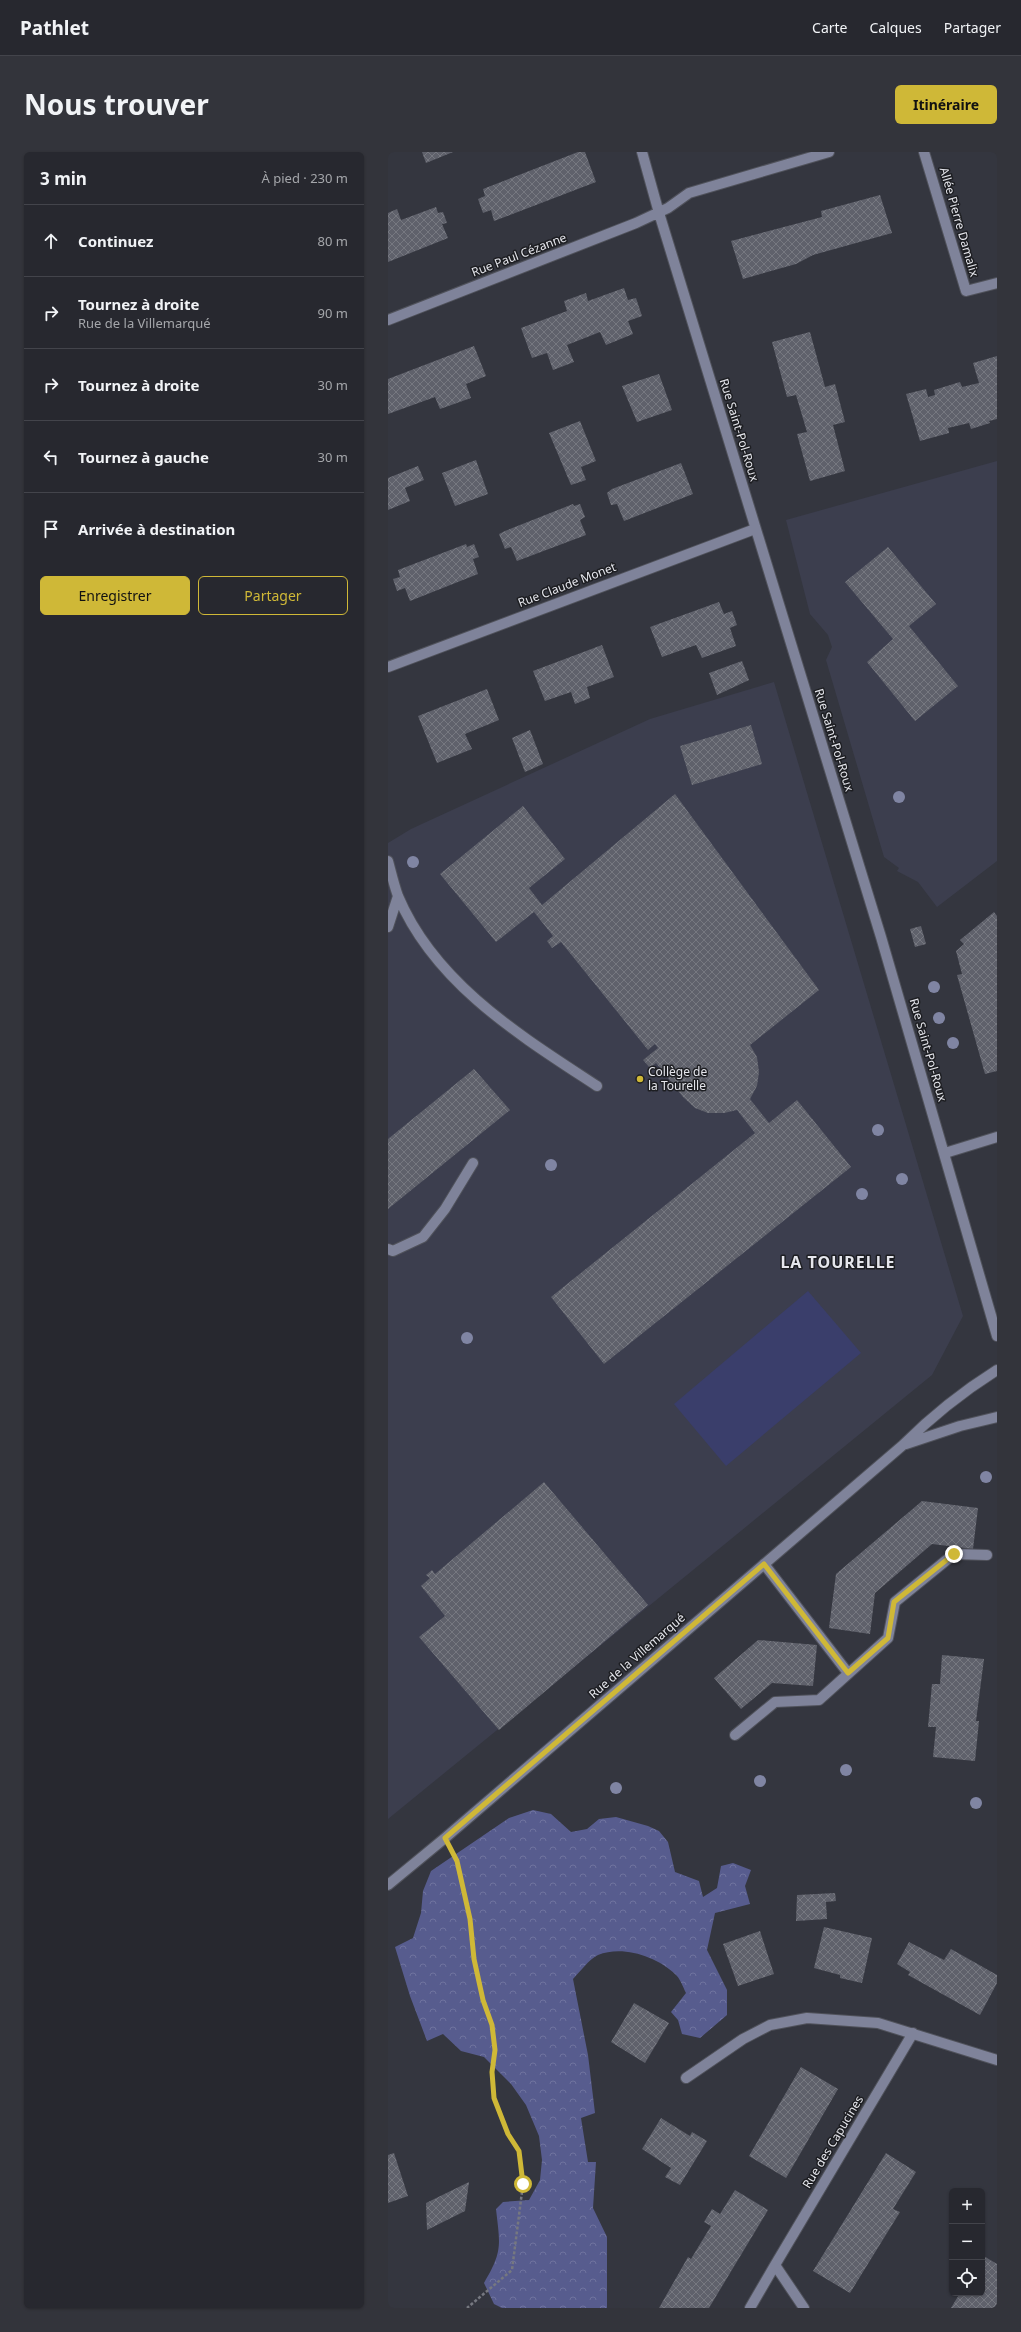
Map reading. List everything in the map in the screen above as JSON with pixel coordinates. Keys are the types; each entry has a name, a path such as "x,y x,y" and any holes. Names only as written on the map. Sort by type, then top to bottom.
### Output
{"street":[{"name":"Rue Saint-Pol-Roux","path":"642,152 659,213 755,529 881,937 997,1336"},
{"path":"659,213 689,193 829,152"},
{"name":"Allée Pierre Damalix","path":"924,152 966,292 997,283"},
{"name":"Rue Paul Cézanne","path":"388,320 659,213"},
{"name":"Rue Claude Monet","path":"388,667 755,529"},
{"path":"388,861 398,896 424,942 472,998 533,1044 596,1086"},
{"path":"388,927 398,896"},
{"path":"945,1153 997,1137"},
{"path":"388,1249 393,1251 423,1237 445,1209 473,1163"},
{"name":"Rue de la Villemarqué","path":"388,1885 445,1838 903,1445 951,1400 997,1370"},
{"name":"Rue de la Villemarqué","path":"903,1445 960,1426 997,1417"},
{"path":"735,1735 775,1702 819,1700 888,1638 894,1602 954,1554 987,1555"},
{"path":"764,1564 848,1673"},
{"path":"686,2078 743,2040 770,2025 787,2020 807,2018 851,2020 878,2024 913,2033 997,2060"},
{"name":"Rue des Capucines","path":"750,2308 913,2033"},
{"path":"775,2265 804,2308"}],"path":[{"path":"445,1838 457,1861 470,1919 474,1959 483,2000 492,2025 495,2050 492,2072 494,2098 508,2134 519,2151 523,2184 512,2270 467,2308"}],"shaded area":[{"path":"997,461 997,861 937,907 918,882 897,871 899,868 884,857 826,660 832,647 828,635 810,614 786,520"},
{"name":"Collège de la Tourelle","path":"774,682 963,1316 932,1375 388,1819 388,843 411,829 650,719"},
{"path":"808,1291 861,1353 726,1466 674,1404"}],"green space":[{"path":"533,1810 551,1814 571,1832 587,1829 599,1819 616,1817 648,1826 659,1831 668,1842 675,1872 699,1881 703,1897 717,1888 721,1866 733,1863 751,1870 745,1886 750,1904 715,1913 707,1950 727,1990 727,2015 700,2038 682,2034 678,2020 671,2012 686,1993 678,1978 667,1968 649,1957 628,1952 607,1952 591,1959 573,1979 588,2055 595,2113 581,2118 588,2162 596,2162 593,2208 607,2237 607,2308 502,2308 494,2304 484,2283 494,2263 499,2248 496,2209 503,2202 529,2200 540,2180 542,2160 539,2136 526,2105 511,2084 484,2057 461,2051 443,2034 427,2041 410,1996 395,1947 413,1938 421,1913 423,1891 431,1871 509,1818"}],"building":[{"path":"422,152 453,152 426,163"},
{"path":"578,152 585,152 596,182 494,221 491,210 483,213 478,199 485,196 483,189"},
{"path":"880,195 892,233 813,255 796,264 743,279 731,241 822,217 821,211"},
{"path":"436,207 438,213 443,212 447,223 442,224 448,238 388,262 388,213 397,209 401,220"},
{"path":"624,288 628,300 636,298 642,316 628,321 633,334 606,345 600,332 567,345 574,362 553,370 547,353 532,358 521,328 567,311 564,301 586,293 588,301"},
{"path":"810,332 825,387 835,384 845,422 833,425 845,471 810,481 797,434 807,432 796,395 787,397 772,342"},
{"path":"474,346 486,376 466,384 471,398 440,409 435,397 388,414 388,379"},
{"path":"997,356 997,419 989,421 990,423 971,429 969,423 948,428 949,433 920,441 906,394 926,389 928,397 935,395 934,390 960,382 962,387 979,383 973,363"},
{"path":"659,374 672,410 637,422 622,386"},
{"path":"580,421 596,461 581,467 586,480 571,485 549,433"},
{"path":"476,460 488,494 455,506 442,473"},
{"path":"681,463 693,494 624,521 617,504 611,505 607,493 612,489"},
{"path":"418,466 424,480 405,488 410,501 388,510 388,478"},
{"path":"573,504 574,506 580,504 585,517 580,520 586,535 517,561 511,547 505,549 499,534"},
{"path":"466,544 467,547 474,544 479,557 473,559 478,574 410,601 405,588 397,591 393,579 400,577 398,570"},
{"path":"888,547 936,604 909,626 958,686 915,721 867,662 893,639 845,582"},
{"path":"719,602 724,614 732,611 737,625 730,628 736,646 702,658 696,645 662,657 650,627"},
{"path":"602,645 614,677 587,687 590,698 575,704 571,692 545,701 533,671"},
{"path":"742,661 749,680 717,695 709,673"},
{"path":"487,689 499,720 465,734 472,749 437,763 418,716"},
{"path":"751,725 762,764 692,785 680,746"},
{"path":"530,730 543,764 525,772 512,738"},
{"path":"675,794 819,990 750,1045 757,1057 759,1072 757,1086 750,1099 769,1123 797,1100 851,1167 604,1364 551,1297 755,1133 737,1110 724,1113 708,1113 695,1108 683,1097 656,1063 650,1068 643,1060 658,1048 655,1044 648,1050 561,942 552,948 547,941 553,936 534,912 496,942 440,874 523,806 565,859 529,888 542,905"},
{"path":"994,912 997,916 997,1071 985,1074 957,975 962,974 956,951 964,944 960,940"},
{"path":"921,926 926,944 915,947 910,929"},
{"path":"474,1069 510,1110 388,1209 388,1139"},
{"path":"544,1482 648,1605 499,1730 419,1637 445,1616 421,1586 430,1578 426,1575 432,1570 435,1574"},
{"path":"922,1501 978,1508 973,1549 932,1544 875,1593 870,1634 829,1628 836,1574"},
{"path":"758,1640 817,1645 813,1686 772,1683 741,1709 714,1678"},
{"path":"942,1655 984,1659 976,1721 979,1721 975,1761 933,1757 936,1727 928,1727 932,1684 940,1684"},
{"path":"835,1893 836,1901 826,1902 827,1919 796,1921 797,1895"},
{"path":"824,1927 872,1938 862,1983 840,1978 840,1975 814,1968"},
{"path":"760,1931 774,1974 738,1986 723,1944"},
{"path":"909,1942 944,1960 951,1949 997,1975 997,1983 980,2015 908,1975 910,1972 897,1964"},
{"path":"634,2003 669,2023 645,2063 611,2042"},
{"path":"801,2067 838,2089 786,2178 749,2156"},
{"path":"661,2118 690,2136 692,2132 707,2141 680,2185 665,2177 671,2168 642,2149"},
{"path":"394,2153 408,2196 388,2203 388,2155"},
{"path":"886,2153 916,2172 893,2209 900,2212 850,2293 813,2271"},
{"path":"469,2182 465,2211 427,2230 426,2203"},
{"path":"735,2190 768,2210 709,2308 659,2308 688,2257 691,2259 711,2226 704,2222 712,2209 720,2214"},
{"path":"985,2257 997,2264 997,2308 951,2308 958,2296 985,2296"}],"place":[{"name":"Collège de la Tourelle","path":"640,1079"}],"district":[{"name":"LA TOURELLE","path":"838,1262"}],"route":[{"path":"523,2184 520,2170 519,2151 508,2134 494,2098 492,2072 495,2050 492,2025 483,2000 474,1959 470,1919 457,1861 445,1838 764,1564 848,1673 888,1638 894,1602 954,1554"}]}
